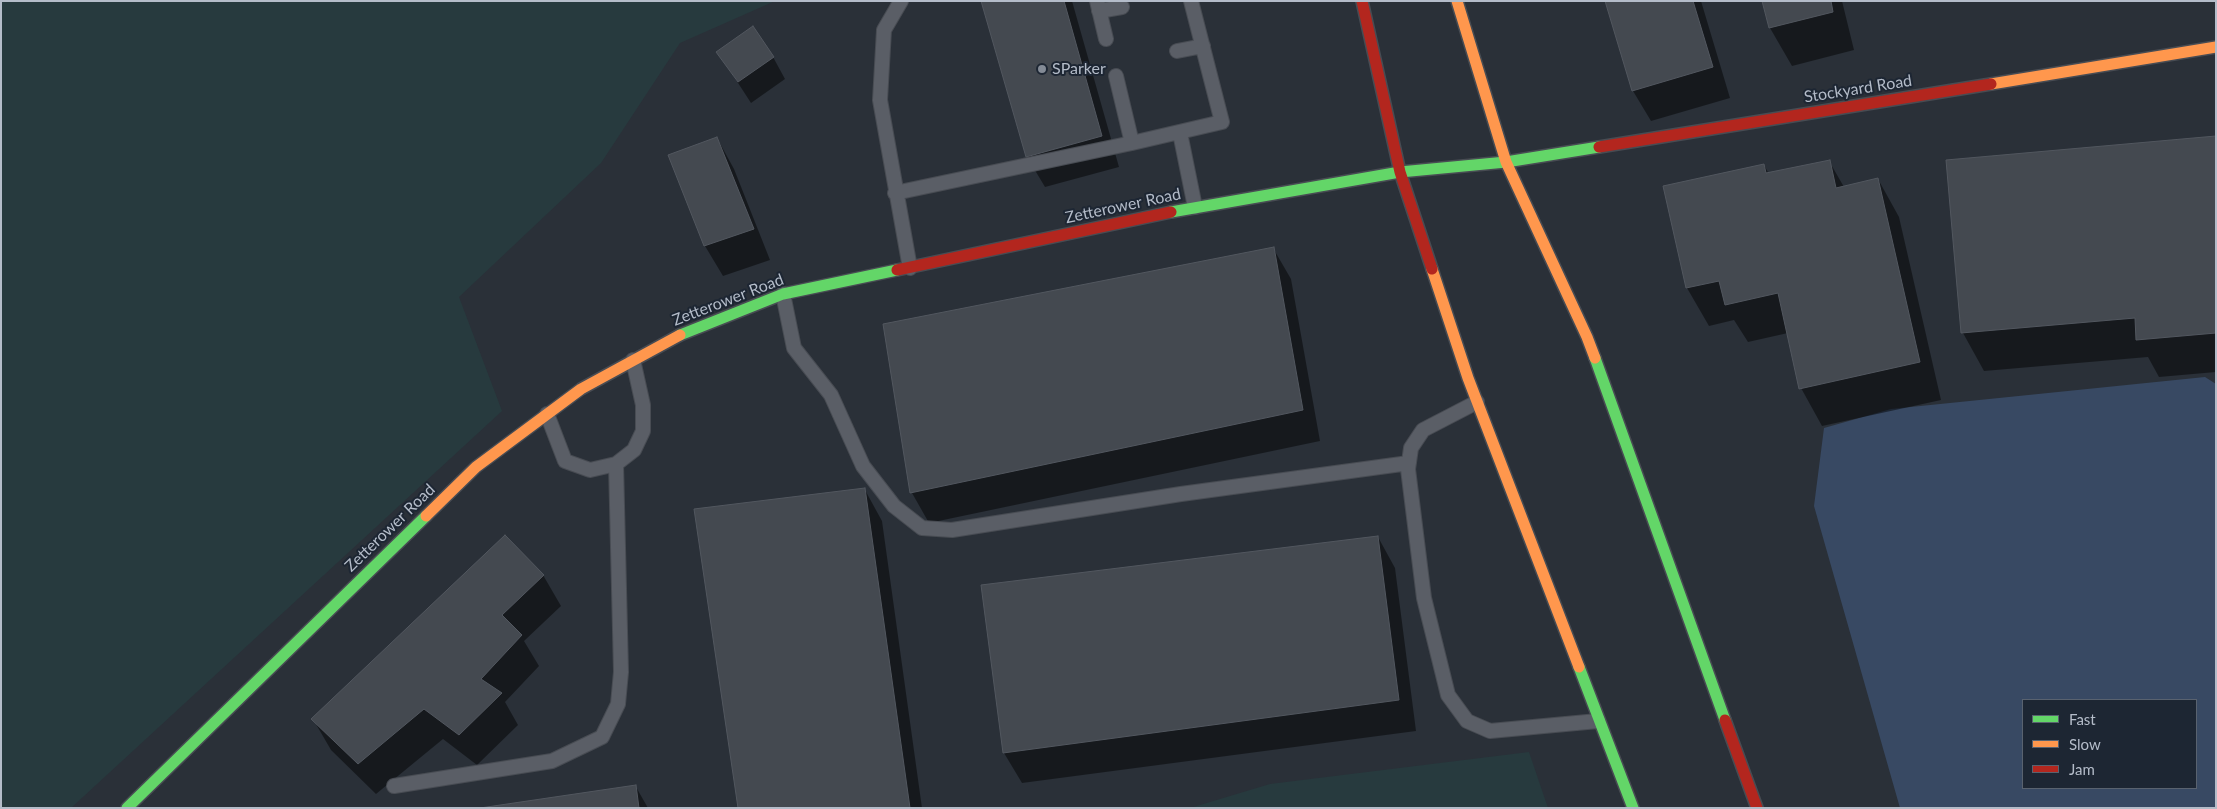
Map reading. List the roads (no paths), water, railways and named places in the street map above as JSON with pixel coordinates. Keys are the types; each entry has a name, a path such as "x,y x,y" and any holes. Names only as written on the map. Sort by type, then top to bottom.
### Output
{"street":[{"path":"1362,1 1400,172 1476,402 1598,722 1633,808"},
{"path":"1457,1 1506,162 1587,337 1757,808"},
{"name":"Stockyard Road","path":"1506,162 2216,47"},
{"name":"Zetterower Road","path":"127,808 476,467 581,388 669,339 782,294 1195,207 1400,172 1506,162"}],"lane":[{"path":"901,1 884,30 880,100 895,193 910,268"},
{"path":"895,193 1132,144 1222,122 1191,1"},
{"path":"1106,39 1098,6 1122,7"},
{"path":"1177,51 1203,46"},
{"path":"1116,76 1132,144"},
{"path":"1180,133 1195,207"},
{"path":"782,294 794,348 831,396 863,466 894,506 922,528 952,530 1181,494 1409,463"},
{"path":"547,414 564,461 590,470 616,464 634,450 642,431 643,405 633,360"},
{"path":"1476,402 1423,430 1411,448 1409,463 1424,598 1448,695 1467,721 1490,731 1598,722"},
{"path":"394,786 552,761 602,737 618,704 621,672 616,464"}],"water":[{"path":"2205,377 2216,384 2216,808 1900,808 1814,506 1824,428 1891,409"}],"place":[{"name":"SParker","path":"1042,69"}]}
